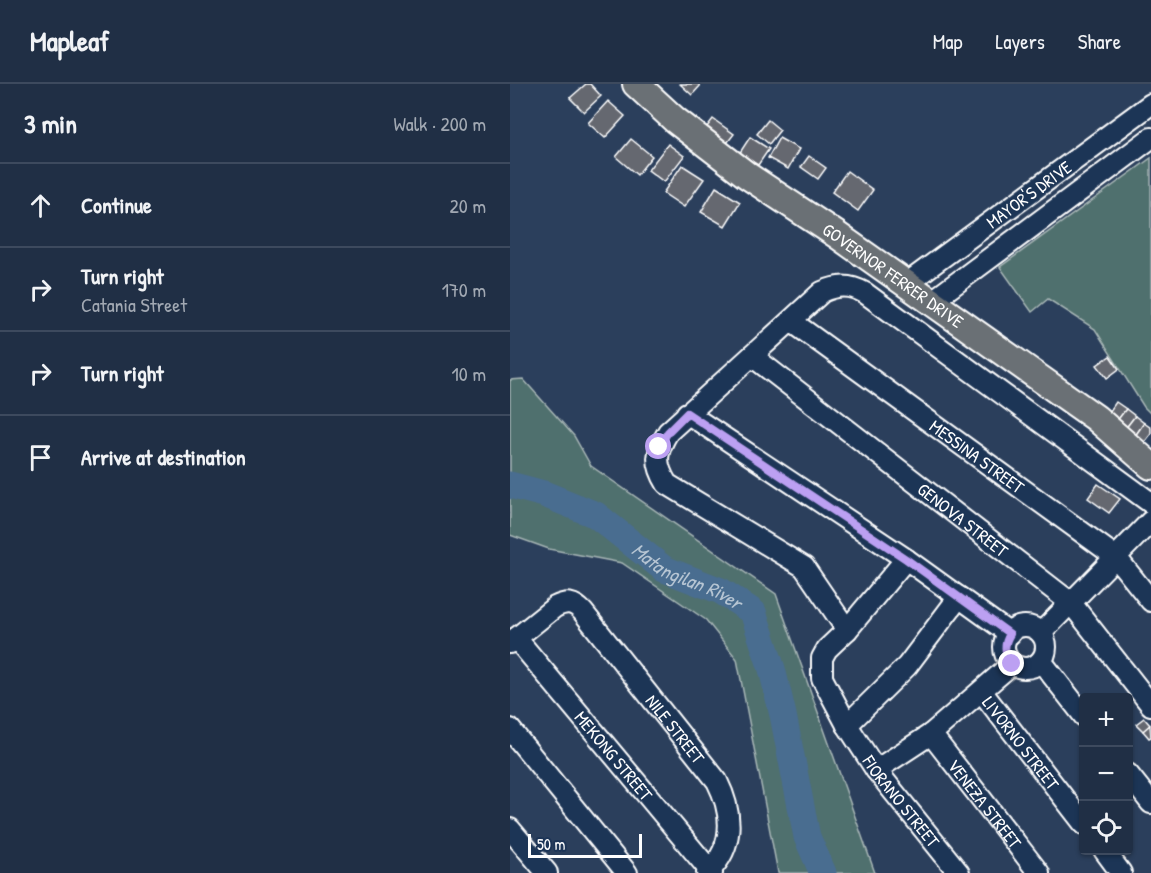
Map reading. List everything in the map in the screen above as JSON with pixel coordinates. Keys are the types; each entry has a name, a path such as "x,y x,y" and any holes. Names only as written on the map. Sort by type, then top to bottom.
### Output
{"main road":[{"name":"GOVERNOR FERRER DRIVE","path":"636,84 675,120 748,177 837,235 1096,418 1151,466"}],"street":[{"name":"MAYOR'S DRIVE","path":"906,284 1151,104"},
{"name":"MAYOR'S DRIVE","path":"931,302 1151,138"},
{"path":"847,630 804,567 667,484 660,474 659,467 659,447 668,432 822,292 843,285 855,288 1151,503"},
{"name":"MESSINA STREET","path":"791,321 1116,557 1151,601"},
{"name":"GENOVA STREET","path":"752,356 1071,603 1151,705"},
{"path":"687,413 906,559 1010,634"},
{"path":"1041,633 1151,521"},
{"name":"FIORANO STREET","path":"906,559 847,630 826,650 820,669 822,678 847,725 876,770 959,873"},
{"path":"847,725 907,666 959,597"},
{"name":"NILE STREET","path":"513,641 555,607 570,603 578,606 584,612 717,781 725,798 730,830 726,846 710,872"},
{"path":"1029,627 1041,633 1046,644 1041,661 1027,668 1012,664 1005,652 1005,645 1010,634 1015,629 1029,627"},
{"name":"MEKONG STREET","path":"513,641 710,872"},
{"path":"1041,661 1079,711"},
{"path":"876,770 931,734 1012,664"},
{"name":"LIVORNO STREET","path":"982,692 1079,819"},
{"path":"510,729 627,873"},
{"name":"VENEZA STREET","path":"931,734 1040,873"},
{"path":"1133,780 1151,803"},
{"path":"510,828 547,873"},
{"path":"1108,855 1121,873"}],"green space":[{"path":"1151,158 1151,414 1144,407 1095,329 1048,299 1032,312 1000,267"},
{"path":"523,379 574,436 591,466 776,594 875,873 778,873 737,659 706,620 622,563 549,549 510,535 510,380"}],"building":[{"path":"586,84 590,84 601,96 584,112 570,98"},
{"path":"680,84 698,84 700,86 692,95"},
{"path":"608,101 625,116 605,138 588,123"},
{"path":"713,119 734,134 727,143 706,128"},
{"path":"768,120 780,130 769,144 757,134"},
{"path":"750,137 769,149 758,165 739,154"},
{"path":"779,138 799,149 788,169 768,158"},
{"path":"631,139 652,156 637,175 616,157"},
{"path":"668,144 684,156 664,182 648,170"},
{"path":"809,156 826,168 818,179 801,167"},
{"path":"682,165 704,179 684,207 663,193"},
{"path":"847,171 873,190 858,211 832,192"},
{"path":"716,187 740,202 725,226 701,212"},
{"path":"1110,356 1119,369 1107,378 1097,365"},
{"path":"1116,402 1126,409 1116,422 1107,415"},
{"path":"1126,409 1135,416 1125,429 1116,422"},
{"path":"1135,416 1144,423 1135,436 1125,429"},
{"path":"1144,423 1151,428 1151,434 1144,443 1135,436"},
{"path":"1098,484 1120,499 1109,513 1088,498"},
{"path":"1144,718 1150,725 1143,731 1136,724"},
{"path":"1150,725 1151,737 1149,738 1143,731"}],"waterway":[{"name":"Matangilan River","path":"510,485 544,494 596,515 664,569 721,591 753,612 772,669 807,837 823,873"}],"route":[{"path":"659,447 668,432 687,413 906,559 1010,634 1006,639 1005,652 1012,664"}]}
